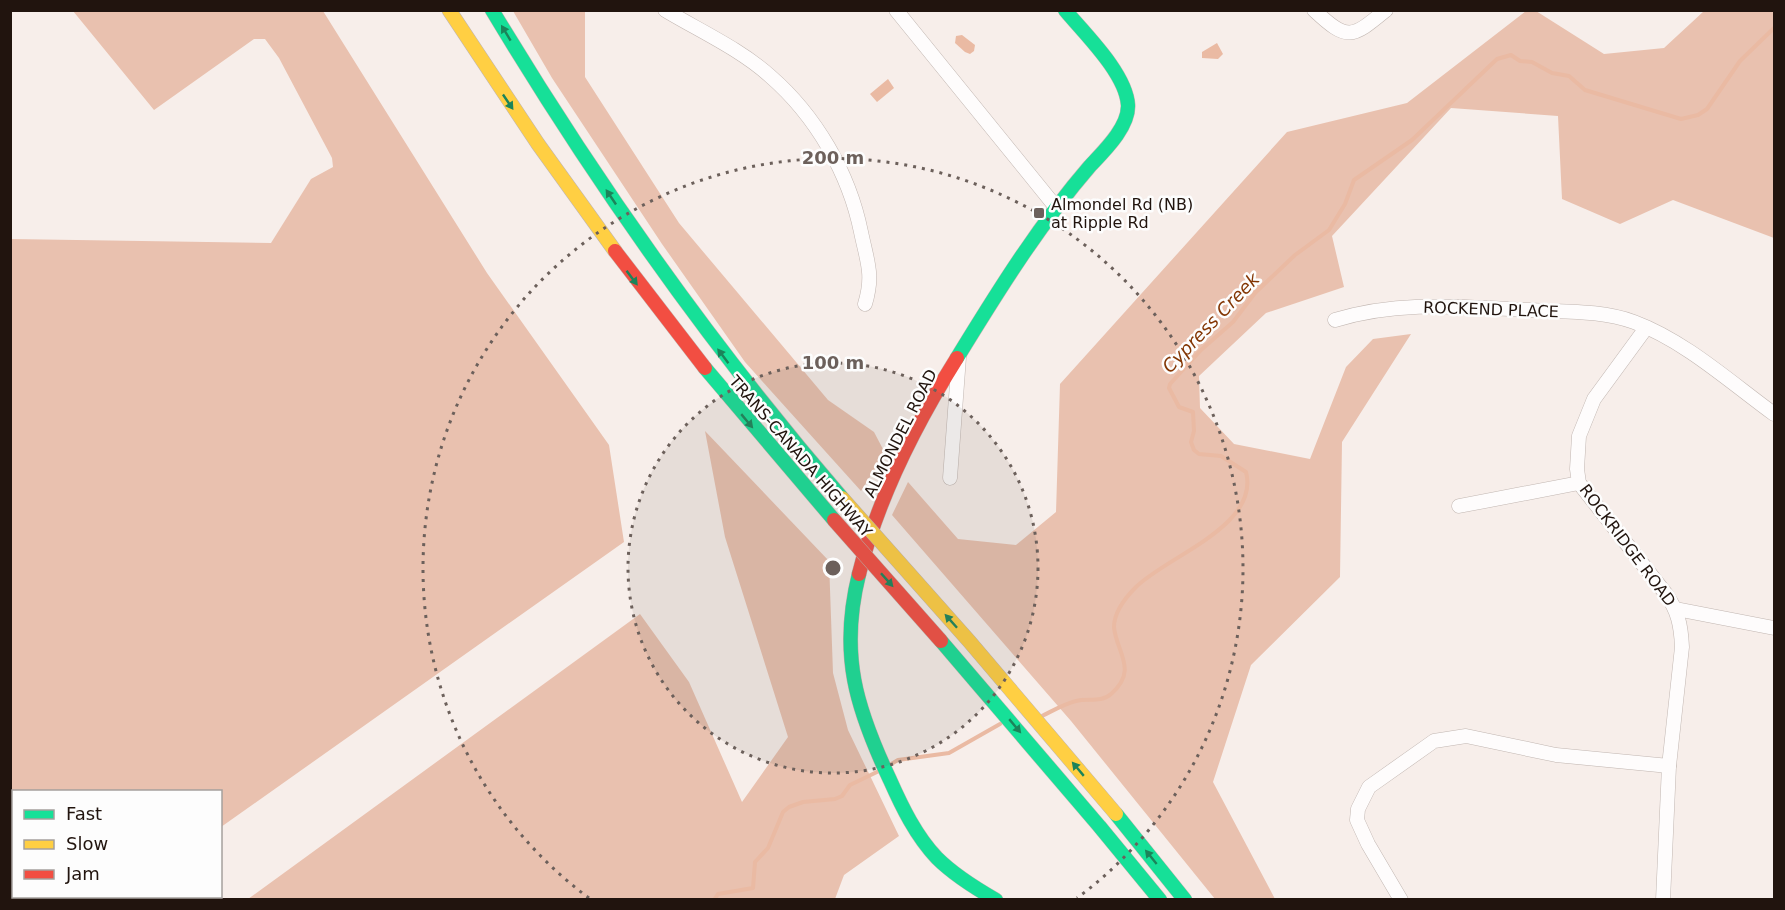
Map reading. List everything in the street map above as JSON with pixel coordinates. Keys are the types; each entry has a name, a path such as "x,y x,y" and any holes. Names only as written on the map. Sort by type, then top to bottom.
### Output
{"main road":[{"name":"TRANS-CANADA HIGHWAY","path":"449,10 562,181 633,280 745,419 953,654 1160,900"},
{"name":"TRANS-CANADA HIGHWAY","path":"492,10 588,163 691,312 761,405 976,649 1116,814 1185,900"},
{"name":"ALMONDEL ROAD","path":"996,900 944,867 931,852 906,814 865,727 851,680 849,639 851,613 860,568 873,526 904,456 960,352 1055,206 1122,126 1129,106 1121,82 1065,10"}],"street":[{"path":"665,10 731,48 770,75 807,114 834,157 857,212 871,283 865,304"},
{"path":"896,10 1055,206"},
{"path":"1314,10 1332,27 1349,34 1361,31 1386,10"},
{"name":"ROCKEND PLACE","path":"1335,320 1382,308 1426,306 1586,313 1620,318 1646,328"},
{"path":"1646,328 1671,340 1774,414"},
{"name":"ROCKRIDGE ROAD","path":"1646,328 1594,399 1584,419 1576,455 1579,483 1676,609 1682,647 1669,766 1663,900"},
{"path":"950,478 960,352"},
{"path":"1459,506 1579,483"},
{"path":"1676,609 1774,628"},
{"path":"1401,900 1368,844 1357,820 1358,809 1369,787 1434,741 1466,736 1556,755 1669,766"}],"shaded area":[{"path":"73,11 323,11 487,273 609,445 624,542 222,826 222,790 12,790 12,898 121,898 118,900 11,899 11,239 271,243 311,179 333,167 332,158 279,58 265,39 254,39 154,110"},
{"path":"513,11 585,11 585,77 679,223 828,400 874,432 885,453 861,491 745,362 662,244 552,78"},
{"path":"1526,11 1536,11 1604,54 1664,48 1704,11 1774,11 1774,238 1673,200 1620,224 1562,199 1558,116 1451,108 1332,236 1344,287 1266,313 1199,376 1200,408 1234,444 1310,459 1346,367 1373,339 1411,334 1342,442 1340,577 1251,665 1213,782 1275,899 1215,899 1071,721 892,515 908,482 958,539 1016,545 1056,512 1060,384 1287,132 1407,103"},
{"path":"962,35 975,45 974,51 970,54 955,43 956,36"},
{"path":"1217,43 1223,54 1218,59 1202,58 1202,52"},
{"path":"888,79 894,88 877,102 870,94"},
{"path":"705,431 829,561 833,673 848,730 899,836 844,875 835,899 248,899 640,614 689,682 742,802 788,737 725,537"}],"waterway":[{"name":"Cypress Creek","path":"1042,716 1072,702 1099,699 1111,694 1124,677 1125,669 1114,627 1118,610 1136,587 1150,575 1208,538 1226,524 1239,508 1247,491 1246,472 1221,456 1199,454 1194,450 1191,442 1194,431 1193,412 1179,407 1169,388 1170,384 1201,350 1233,322 1255,293 1295,255 1329,230 1345,204 1354,180 1412,140 1497,59 1511,55 1520,61 1532,62 1552,73 1569,76 1585,90 1681,119 1698,115 1707,109 1740,61 1774,28"},
{"name":"Cypress Creek","path":"888,766 898,760 949,753 1000,724"},
{"name":"Cypress Creek","path":"714,900 718,894 753,888 755,862 768,848 783,812 789,807 803,802 835,799 842,796 850,785 879,771"}],"traffic: fast":[{"path":"492,10 572,138 656,262 746,382 842,498"},
{"path":"957,358 1036,235 1071,188 1115,138 1127,113 1128,105 1120,80 1093,42 1065,10"},
{"path":"705,368 834,520"},
{"path":"859,574 853,603 851,655 860,704 878,754 905,811 929,849 958,876 996,900"},
{"path":"941,641 1100,827"},
{"path":"1116,814 1185,900"},
{"path":"1100,827 1160,900"}],"traffic: slow":[{"path":"449,10 538,144 615,251"},
{"path":"842,498 969,641 1116,814"}],"traffic: jam":[{"path":"615,251 705,368"},
{"path":"859,574 876,517 899,462 957,358"},
{"path":"834,520 941,641"}],"place":[{"name":"Almondel Rd (NB) at Ripple Rd","path":"1039,213"}]}
